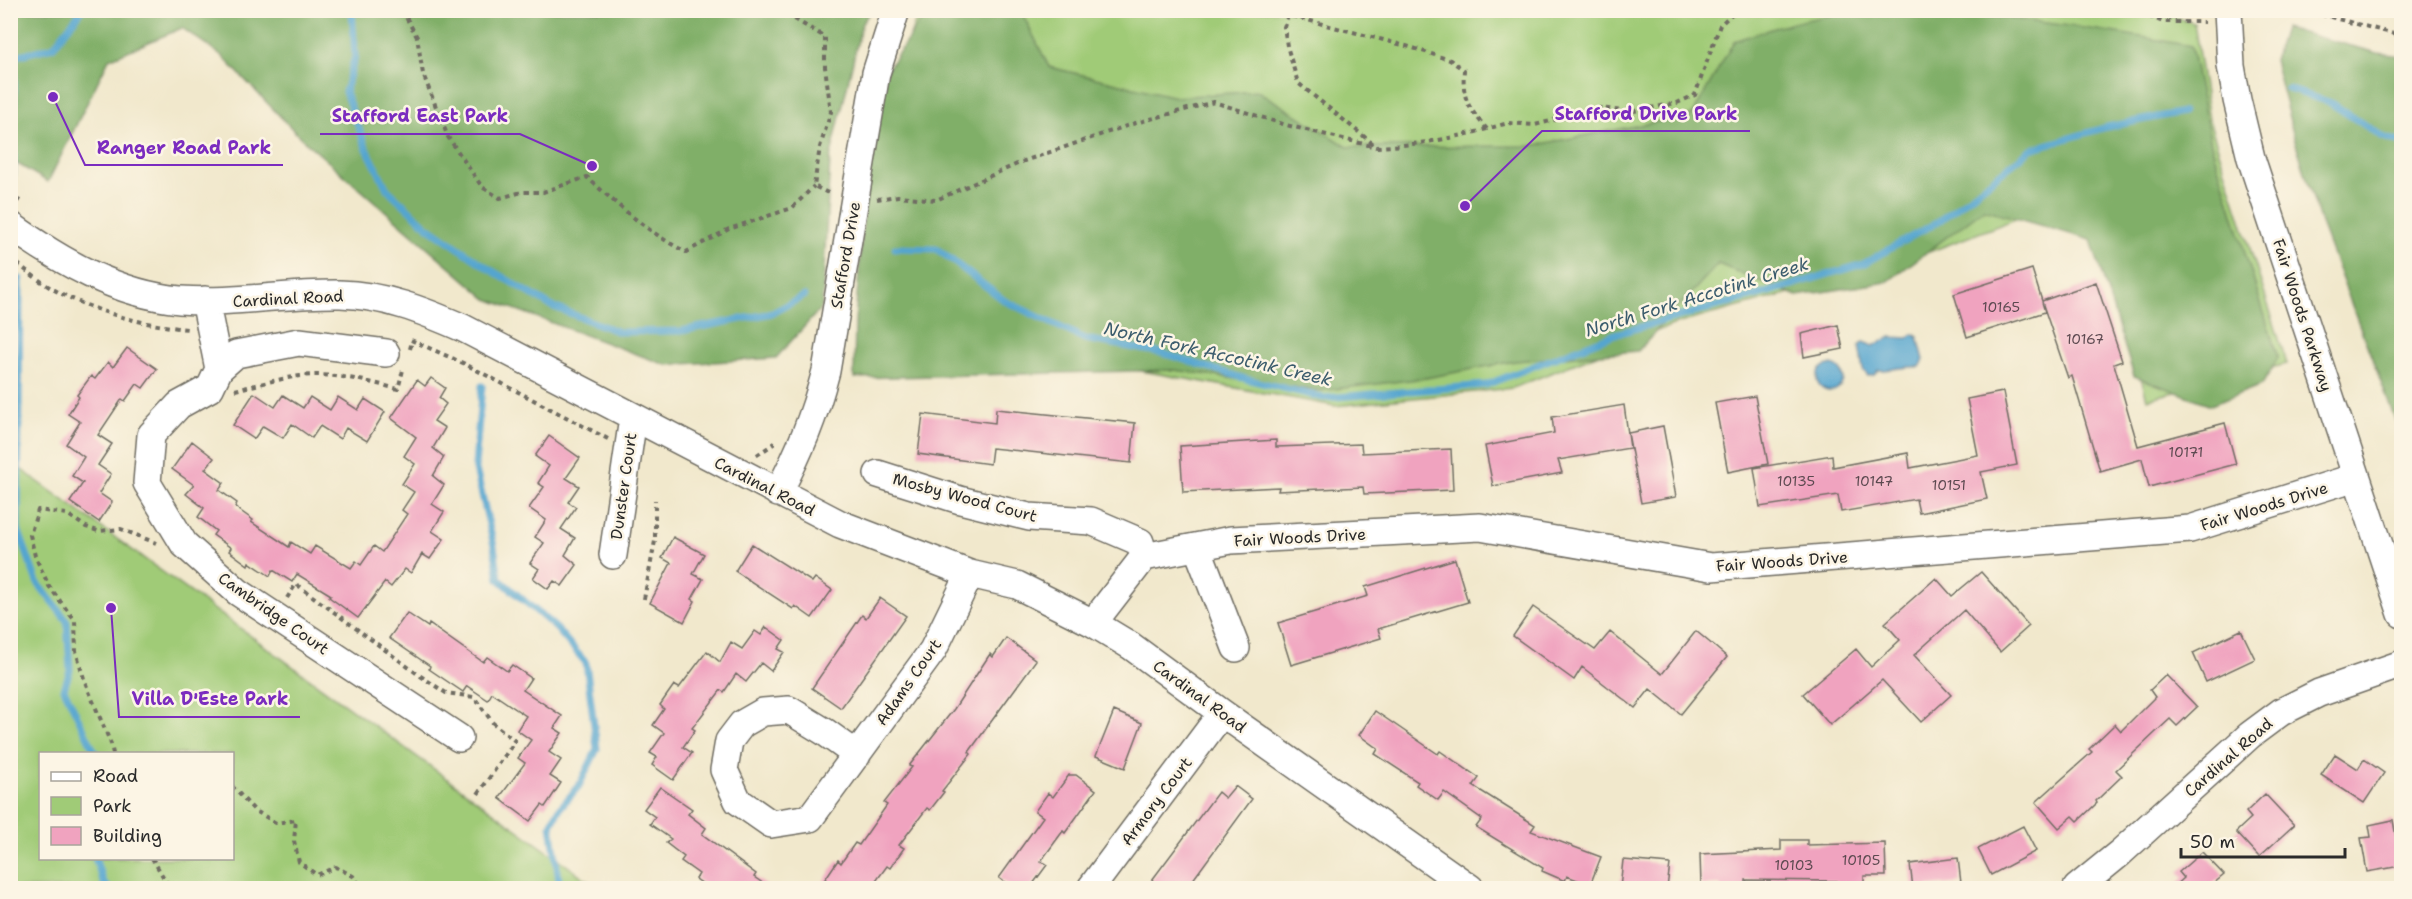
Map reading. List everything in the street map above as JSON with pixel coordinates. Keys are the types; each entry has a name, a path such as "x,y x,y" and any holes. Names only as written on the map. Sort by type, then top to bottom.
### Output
{"street":[{"name":"Stafford Drive","path":"777,493 800,451 814,415 826,371 876,73 896,10"},
{"name":"Fair Woods Parkway","path":"2228,10 2231,66 2251,158 2402,614"},
{"name":"Cardinal Road","path":"19,216 52,255 84,272 158,296 220,301 342,294 376,298 408,306 463,328 840,524 970,574 1017,585 1093,623 1131,646 1455,885"},
{"path":"205,300 219,369"},
{"name":"Cambridge Court","path":"401,350 299,342 236,354 219,369 210,388 179,405 151,435 147,483 183,542 238,592 459,738"},
{"name":"Dunster Court","path":"613,555 633,418"},
{"name":"Mosby Wood Court","path":"878,474 960,500 1029,517 1091,520 1140,542 1144,557"},
{"name":"Fair Woods Drive","path":"1144,557 1230,540 1480,527 1711,567 2190,528 2356,477"},
{"path":"1197,547 1236,648"},
{"path":"1093,623 1144,557"},
{"name":"Adams Court","path":"857,754 789,710 763,712 742,724 729,741 724,770 738,801 771,824 810,818 857,754 933,650 970,574"},
{"name":"Cardinal Road","path":"2077,888 2121,853 2250,735 2281,712 2319,693 2402,664"},
{"name":"Armory Court","path":"1091,888 1222,713"}],"path":[{"path":"402,10 417,37 423,74 448,137 482,187 500,198 522,192 543,192 587,177 615,204 670,244 686,252 729,230 792,208 814,186 820,147 831,112 825,67 825,37 779,10"},
{"path":"1272,10 1450,60 1464,70 1462,91 1472,112 1487,129"},
{"path":"871,199 898,196 936,200 1024,160 1132,124 1214,102 1286,125 1377,147 1437,141 1508,123 1535,125 1601,108 1629,112 1677,103 1695,95 1720,25 1736,10"},
{"path":"2132,10 2163,22 2199,21"},
{"path":"2304,10 2402,36"},
{"path":"1288,15 1284,27 1292,67 1298,83 1377,147"},
{"path":"828,205 832,182"},
{"path":"814,186 830,194"},
{"path":"10,195 19,216"},
{"path":"226,395 235,390 302,376 334,376 398,389 401,350 412,341"},
{"path":"401,350 412,341"},
{"path":"412,341 463,363 614,442"},
{"path":"748,451 758,455 775,444 778,438"},
{"path":"644,599 655,541 655,500"},
{"path":"113,752 85,682 76,651 75,621 49,586 35,556 30,535 38,510 67,514 86,527 98,531 121,529 164,547 183,542"},
{"path":"283,603 296,584 447,693 474,697 493,723 516,741 478,794"},
{"path":"234,788 254,810 276,824 296,820 294,841 299,862 317,875 336,867 353,876 362,888"},
{"path":"153,860 170,888"}],"green space":[{"path":"928,10 1021,11 1049,67 1176,97 1258,91 1348,147 1531,146 1692,115 1734,41 1801,21 1836,14 1884,10 1975,15 2084,28 2191,46 2211,144 2278,358 2262,385 2211,405 2134,376 2091,240 1984,209 1887,282 1797,296 1718,264 1638,351 1515,361 1426,378 1319,391 1175,370 854,378 855,320 865,199 886,71"},
{"path":"2152,10 2194,23 2209,120 2287,364 2147,399 2089,191 1895,265 1675,324 1513,388 1335,406 862,320 906,47 919,11"},
{"path":"10,11 871,11 862,23 830,159 822,307 776,358 666,365 487,299 301,138 221,55 182,28 109,59 48,182 11,160"},
{"path":"2284,28 2378,53 2401,56 2401,423 2396,422 2320,221 2294,137 2274,60"},
{"path":"11,462 598,888 11,888"}],"water":[{"path":"1913,334 1918,337 1924,360 1920,367 1878,370 1874,375 1868,376 1863,370 1859,346 1863,342 1873,346 1891,337 1908,338"},
{"path":"1830,365 1839,369 1843,378 1839,387 1830,391 1821,387 1817,378 1821,369"}],"building":[{"path":"2032,269 2042,301 2096,282 2122,361 2114,364 2138,446 2225,423 2236,464 2149,487 2142,459 2100,471 2072,376 2068,378 2042,302 2045,312 1967,337 1954,294"},
{"path":"1838,325 1843,349 1804,357 1801,334"},
{"path":"127,348 157,369 143,388 137,384 125,401 122,399 98,435 112,444 98,465 111,474 99,493 112,502 99,522 70,502 83,483 72,476 84,457 66,444 80,422 68,414 79,397 77,395 91,376 95,379 108,362 113,367"},
{"path":"431,378 445,388 439,398 446,404 434,421 445,428 433,448 444,457 433,476 444,485 432,504 444,512 432,531 444,539 430,559 422,554 411,573 405,569 391,587 385,582 358,618 329,597 331,595 297,574 292,582 273,570 270,576 249,562 248,565 229,551 231,548 213,535 216,531 198,517 204,508 186,494 194,485 172,469 192,441 214,458 205,469 224,483 219,490 237,503 235,507 253,520 251,522 289,547 291,542 310,554 315,546 351,568 356,561 361,565 374,546 382,552 407,514 402,510 414,492 402,484 415,464 404,456 416,437 391,418 417,380 425,386"},
{"path":"2003,392 2017,465 1981,472 1987,499 1919,513 1916,499 1841,512 1838,495 1760,507 1754,468 1832,455 1833,467 1908,453 1910,468 1978,455 1967,399"},
{"path":"254,393 275,407 283,395 303,408 310,397 330,410 338,397 358,410 365,399 385,412 367,441 346,428 340,439 320,426 312,438 292,424 283,438 263,426 254,439 233,425"},
{"path":"1755,396 1768,464 1728,472 1715,403"},
{"path":"1624,405 1630,448 1558,460 1562,473 1493,486 1485,446 1554,433 1552,417"},
{"path":"996,409 1135,423 1131,463 992,448 990,464 918,454 923,414 995,423"},
{"path":"1663,426 1676,497 1641,503 1628,433"},
{"path":"549,436 580,458 566,478 579,486 568,502 576,507 561,529 575,538 565,555 577,565 562,586 554,581 548,589 533,578 539,569 530,563 544,543 535,537 546,520 529,508 544,487 538,483 549,466 535,456"},
{"path":"1276,440 1276,447 1361,444 1362,453 1451,449 1453,490 1364,494 1363,487 1278,491 1279,487 1183,492 1180,446"},
{"path":"673,537 704,554 693,574 703,579 692,599 695,601 684,622 650,603 671,563 662,558"},
{"path":"752,544 812,582 815,578 832,590 812,618 795,606 793,609 735,571"},
{"path":"1455,559 1468,602 1378,629 1381,638 1291,665 1278,623 1368,596 1365,587"},
{"path":"1981,572 2029,626 2000,652 1964,610 1914,655 1951,695 1921,722 1882,680 1830,725 1803,694 1856,649 1871,667 1900,640 1885,623 1936,578 1952,596"},
{"path":"880,598 906,616 841,708 812,688 862,615 866,618"},
{"path":"1533,607 1595,650 1610,632 1662,674 1696,631 1727,657 1681,714 1650,689 1635,708 1582,667 1574,680 1513,636"},
{"path":"407,613 428,627 429,624 483,662 487,657 507,671 512,665 531,678 523,690 562,716 554,728 562,733 549,752 561,760 550,776 561,783 545,807 542,805 530,821 499,798 525,763 518,758 531,740 517,730 526,716 492,693 488,700 467,686 463,692 389,638"},
{"path":"766,627 784,640 778,649 784,652 771,671 761,663 746,682 736,674 724,692 721,690 692,728 695,730 683,747 692,753 673,780 652,765 657,757 650,753 664,733 653,725 664,709 660,705 674,685 679,688 707,651 720,662 731,642 742,649 755,631 761,635"},
{"path":"2241,630 2255,659 2206,682 2193,653"},
{"path":"1006,638 1036,660 969,752 971,754 942,791 944,792 930,810 927,808 899,845 904,848 890,868 887,866 871,888 819,888 838,860 841,863 855,843 859,845 887,805 884,803 912,767 909,766 954,709 990,654 993,657"},
{"path":"2166,675 2197,707 2177,726 2170,719 2116,770 2122,776 2096,801 2097,803 2078,821 2073,816 2059,828 2036,802 2092,752 2089,749 2115,724 2121,731 2155,697 2150,690"},
{"path":"1114,711 1142,723 1125,768 1096,756"},
{"path":"1375,711 1438,754 1440,751 1479,778 1473,786 1535,825 1531,831 1601,857 1590,885 1567,876 1565,881 1542,871 1543,868 1476,827 1482,819 1444,792 1438,800 1416,785 1418,782 1375,754 1378,749 1359,735"},
{"path":"2335,754 2358,769 2364,759 2384,773 2364,803 2321,775"},
{"path":"1069,775 1076,775 1096,790 1065,833 1063,831 1041,861 1047,865 1030,888 1013,888 999,878 1043,817 1035,811 1048,793 1053,797"},
{"path":"1235,786 1252,799 1187,888 1146,888 1218,792 1225,798"},
{"path":"660,787 692,809 688,814 706,828 702,834 756,874 754,877 770,888 709,888 696,879 699,874 681,861 684,857 666,843 671,839 650,824 655,817 644,809"},
{"path":"2265,794 2294,825 2259,857 2236,832 2251,818 2246,812"},
{"path":"2393,820 2401,866 2367,872 2361,838 2371,837 2369,825"},
{"path":"2023,826 2036,851 1991,875 1978,849"},
{"path":"1781,840 1807,840 1807,845 1885,843 1886,876 1864,876 1864,883 1746,880 1746,888 1721,888 1720,885 1701,886 1700,854 1781,850"},
{"path":"2202,852 2224,875 2208,888 2173,888 2184,878 2179,872"},
{"path":"1958,858 1961,883 1913,888 1910,864"},
{"path":"1623,860 1670,864 1667,888 1620,888"}],"waterway":[{"path":"11,57 53,47 82,10"},
{"name":"North Fork Accotink Creek","path":"352,10 355,56 345,92 366,147 387,189 428,227 491,270 551,306 619,332 681,331 772,313 804,296"},
{"path":"13,174 14,57"},
{"name":"North Fork Accotink Creek","path":"2288,89 2329,102 2383,137 2402,143"},
{"name":"North Fork Accotink Creek","path":"895,248 937,249 1005,301 1085,339 1162,353 1246,379 1324,398 1486,385 1615,334 1863,264 1939,221 2031,149 2107,127 2183,112"},
{"path":"20,279 18,529 37,582 67,621 70,670 64,689 95,752"},
{"path":"482,386 475,465 494,546 499,579 556,628 586,663 597,749 579,786 560,808 551,825 560,888"},
{"path":"96,860 104,884 109,888"}],"place":[{"name":"Ranger Road Park","path":"53,97"},
{"name":"Stafford East Park","path":"592,166"},
{"name":"Stafford Drive Park","path":"1465,206"},
{"name":"Villa D'Este Park","path":"111,608"}]}
